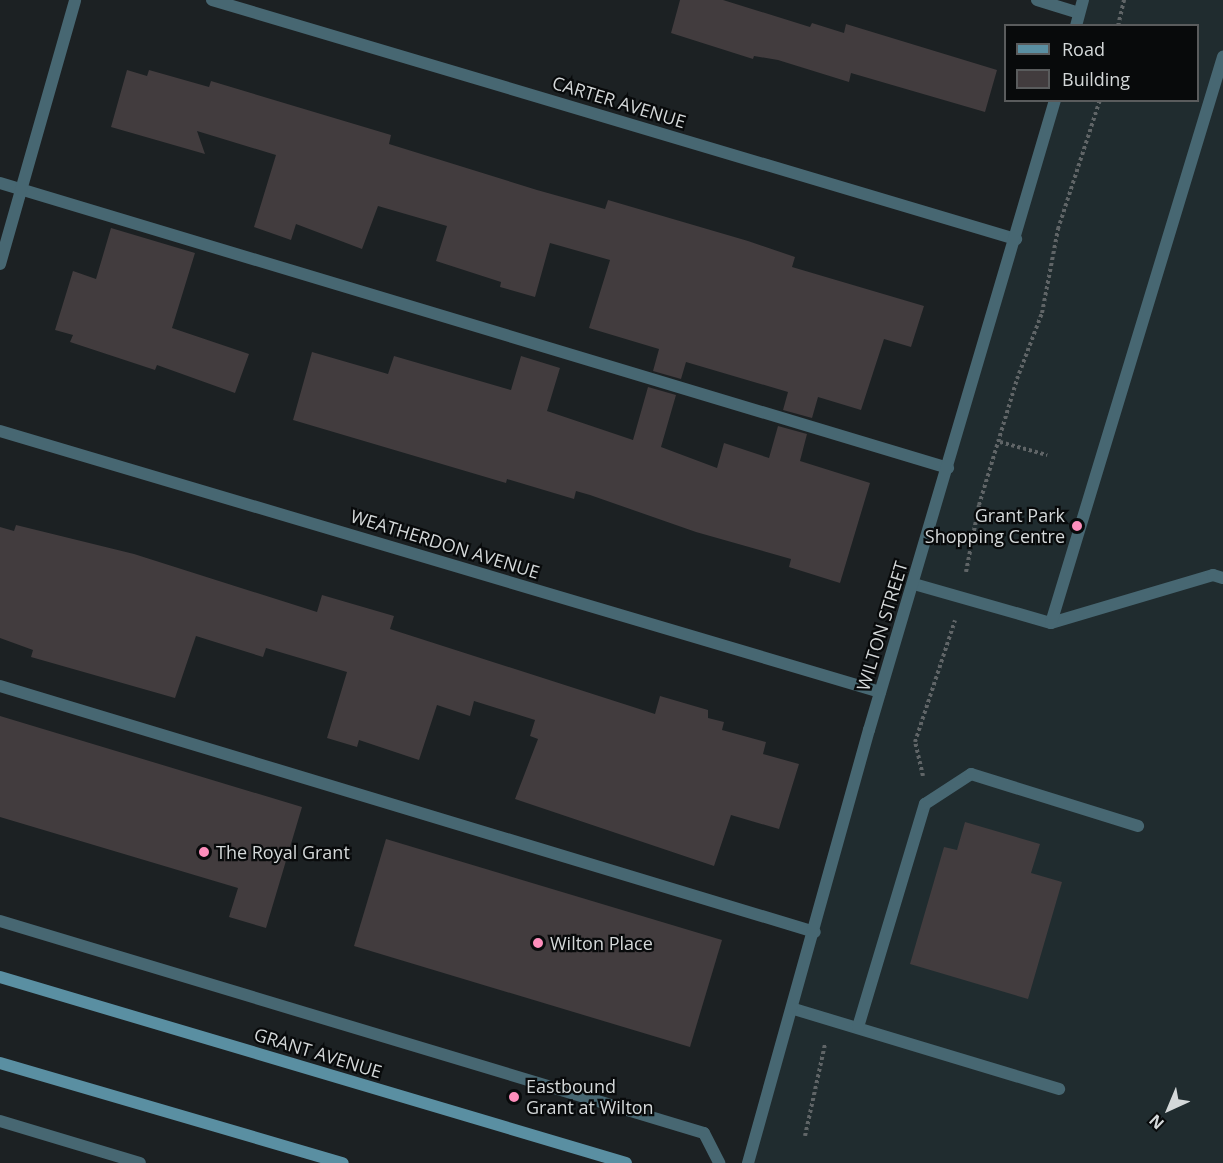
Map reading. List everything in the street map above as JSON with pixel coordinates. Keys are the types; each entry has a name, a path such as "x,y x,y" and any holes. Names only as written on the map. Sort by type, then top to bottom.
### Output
{"main road":[{"name":"GRANT AVENUE","path":"0,977 626,1163"},
{"path":"0,1062 343,1163"}],"street":[{"path":"0,264 75,0"},
{"name":"CARTER AVENUE","path":"212,0 1016,239"},
{"path":"1037,0 1079,13"},
{"path":"1076,24 1083,0"},
{"path":"1051,623 1223,57"},
{"name":"WILTON STREET","path":"748,1163 794,1010 880,692 1016,239 1053,102"},
{"path":"0,183 948,468"},
{"name":"WEATHERDON AVENUE","path":"0,431 880,692"},
{"path":"914,584 1051,623 1214,576 1223,578"},
{"path":"0,686 815,932"},
{"path":"858,1027 925,804 971,774 1138,825"},
{"path":"0,921 704,1133 719,1163"},
{"path":"794,1010 858,1027 1059,1089"},
{"path":"0,1121 140,1163"}],"path":[{"path":"1118,24 1124,0"},
{"path":"925,804 915,742 961,598 979,505 1000,442 1017,379 1042,313 1058,229 1099,102"},
{"path":"1000,442 1047,455"},
{"path":"805,1136 831,1020"}],"shaded area":[{"name":"Grant Park Shopping Centre","path":"1083,0 1223,0 1223,1163 748,1163 1055,102 1199,102 1199,24 1076,24"}],"building":[{"path":"680,0 723,0 810,27 812,23 844,33 846,24 997,70 985,112 851,73 849,82 778,60 754,56 753,59 671,33"},
{"path":"127,70 147,76 149,70 209,87 211,81 391,135 389,144 537,190 605,209 608,200 795,257 792,267 924,306 911,347 884,339 861,410 818,397 812,418 783,410 788,392 686,362 681,379 653,371 659,349 589,328 610,260 550,243 535,297 500,287 501,282 436,261 447,226 378,206 362,249 296,224 291,240 254,227 276,155 197,131 205,154 111,127"},
{"path":"111,228 195,253 172,328 249,354 235,393 157,365 155,370 70,342 73,335 55,330 73,271 96,279"},
{"path":"312,352 388,374 394,356 511,390 521,356 560,368 547,411 633,440 648,387 676,395 661,447 717,468 724,443 769,458 778,426 807,434 800,461 870,483 840,583 789,567 791,559 696,532 590,495 576,491 574,499 507,479 506,483 293,420"},
{"path":"16,525 134,554 317,612 322,595 394,616 390,629 655,714 660,696 708,710 708,718 724,722 722,730 766,742 763,754 799,764 779,829 731,815 714,866 515,799 538,739 530,736 535,720 474,701 470,716 437,705 419,760 359,740 357,747 327,738 347,672 266,648 263,657 196,636 175,698 31,657 33,650 0,638 0,527 14,531"},
{"name":"The Royal Grant","path":"0,716 302,807 266,928 229,917 238,888 0,817"},
{"path":"965,822 1040,844 1031,873 1062,882 1028,999 910,964 944,847 957,850"},
{"name":"Wilton Place","path":"386,839 722,940 690,1047 354,946"}],"place":[{"name":"Grant Park Shopping Centre","path":"1077,526"},
{"name":"The Royal Grant","path":"204,852"},
{"name":"Wilton Place","path":"538,943"},
{"name":"Eastbound Grant at Wilton","path":"514,1097"}]}
